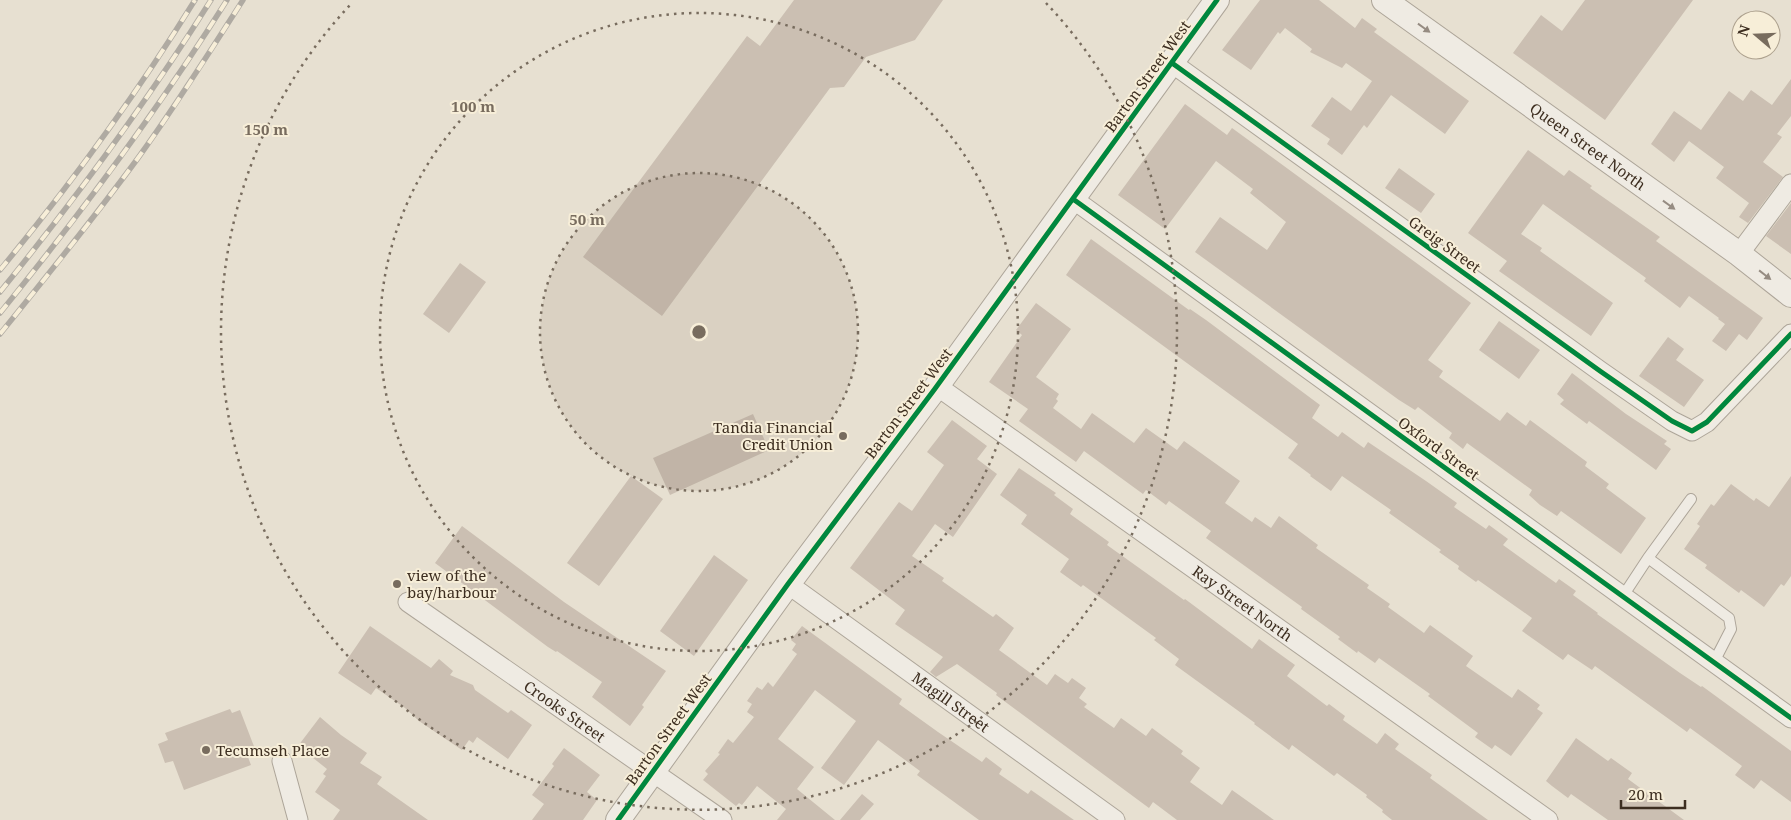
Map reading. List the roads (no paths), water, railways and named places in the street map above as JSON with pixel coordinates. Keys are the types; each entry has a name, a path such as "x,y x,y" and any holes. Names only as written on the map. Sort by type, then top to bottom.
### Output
{"street":[{"name":"Barton Street West","path":"618,820 788,584 937,386 1217,0"},
{"name":"Queen Street North","path":"1384,0 1738,254 1791,295"},
{"name":"Greig Street","path":"1172,63 1672,421 1692,431 1707,422 1791,334"},
{"path":"1738,254 1791,184"},
{"name":"Oxford Street","path":"1073,199 1791,718"},
{"name":"Ray Street North","path":"937,386 1548,820"},
{"name":"Magill Street","path":"788,584 1115,820"},
{"name":"Crooks Street","path":"408,602 624,754 722,820"},
{"path":"282,761 298,820"}],"lane":[{"path":"1623,596 1691,499"},
{"path":"1648,558 1729,618 1731,629 1714,662"}],"railway":[{"path":"0,270 102,138 150,70 195,0"},
{"path":"0,292 110,149 162,75 211,0"},
{"path":"0,313 118,160 174,81 227,0"},
{"path":"0,334 138,158 179,100 243,0"}],"place":[{"name":"Tandia Financial Credit Union","path":"843,436"},
{"name":"view of the bay/harbour","path":"397,584"},
{"name":"Tecumseh Place","path":"206,750"}]}
